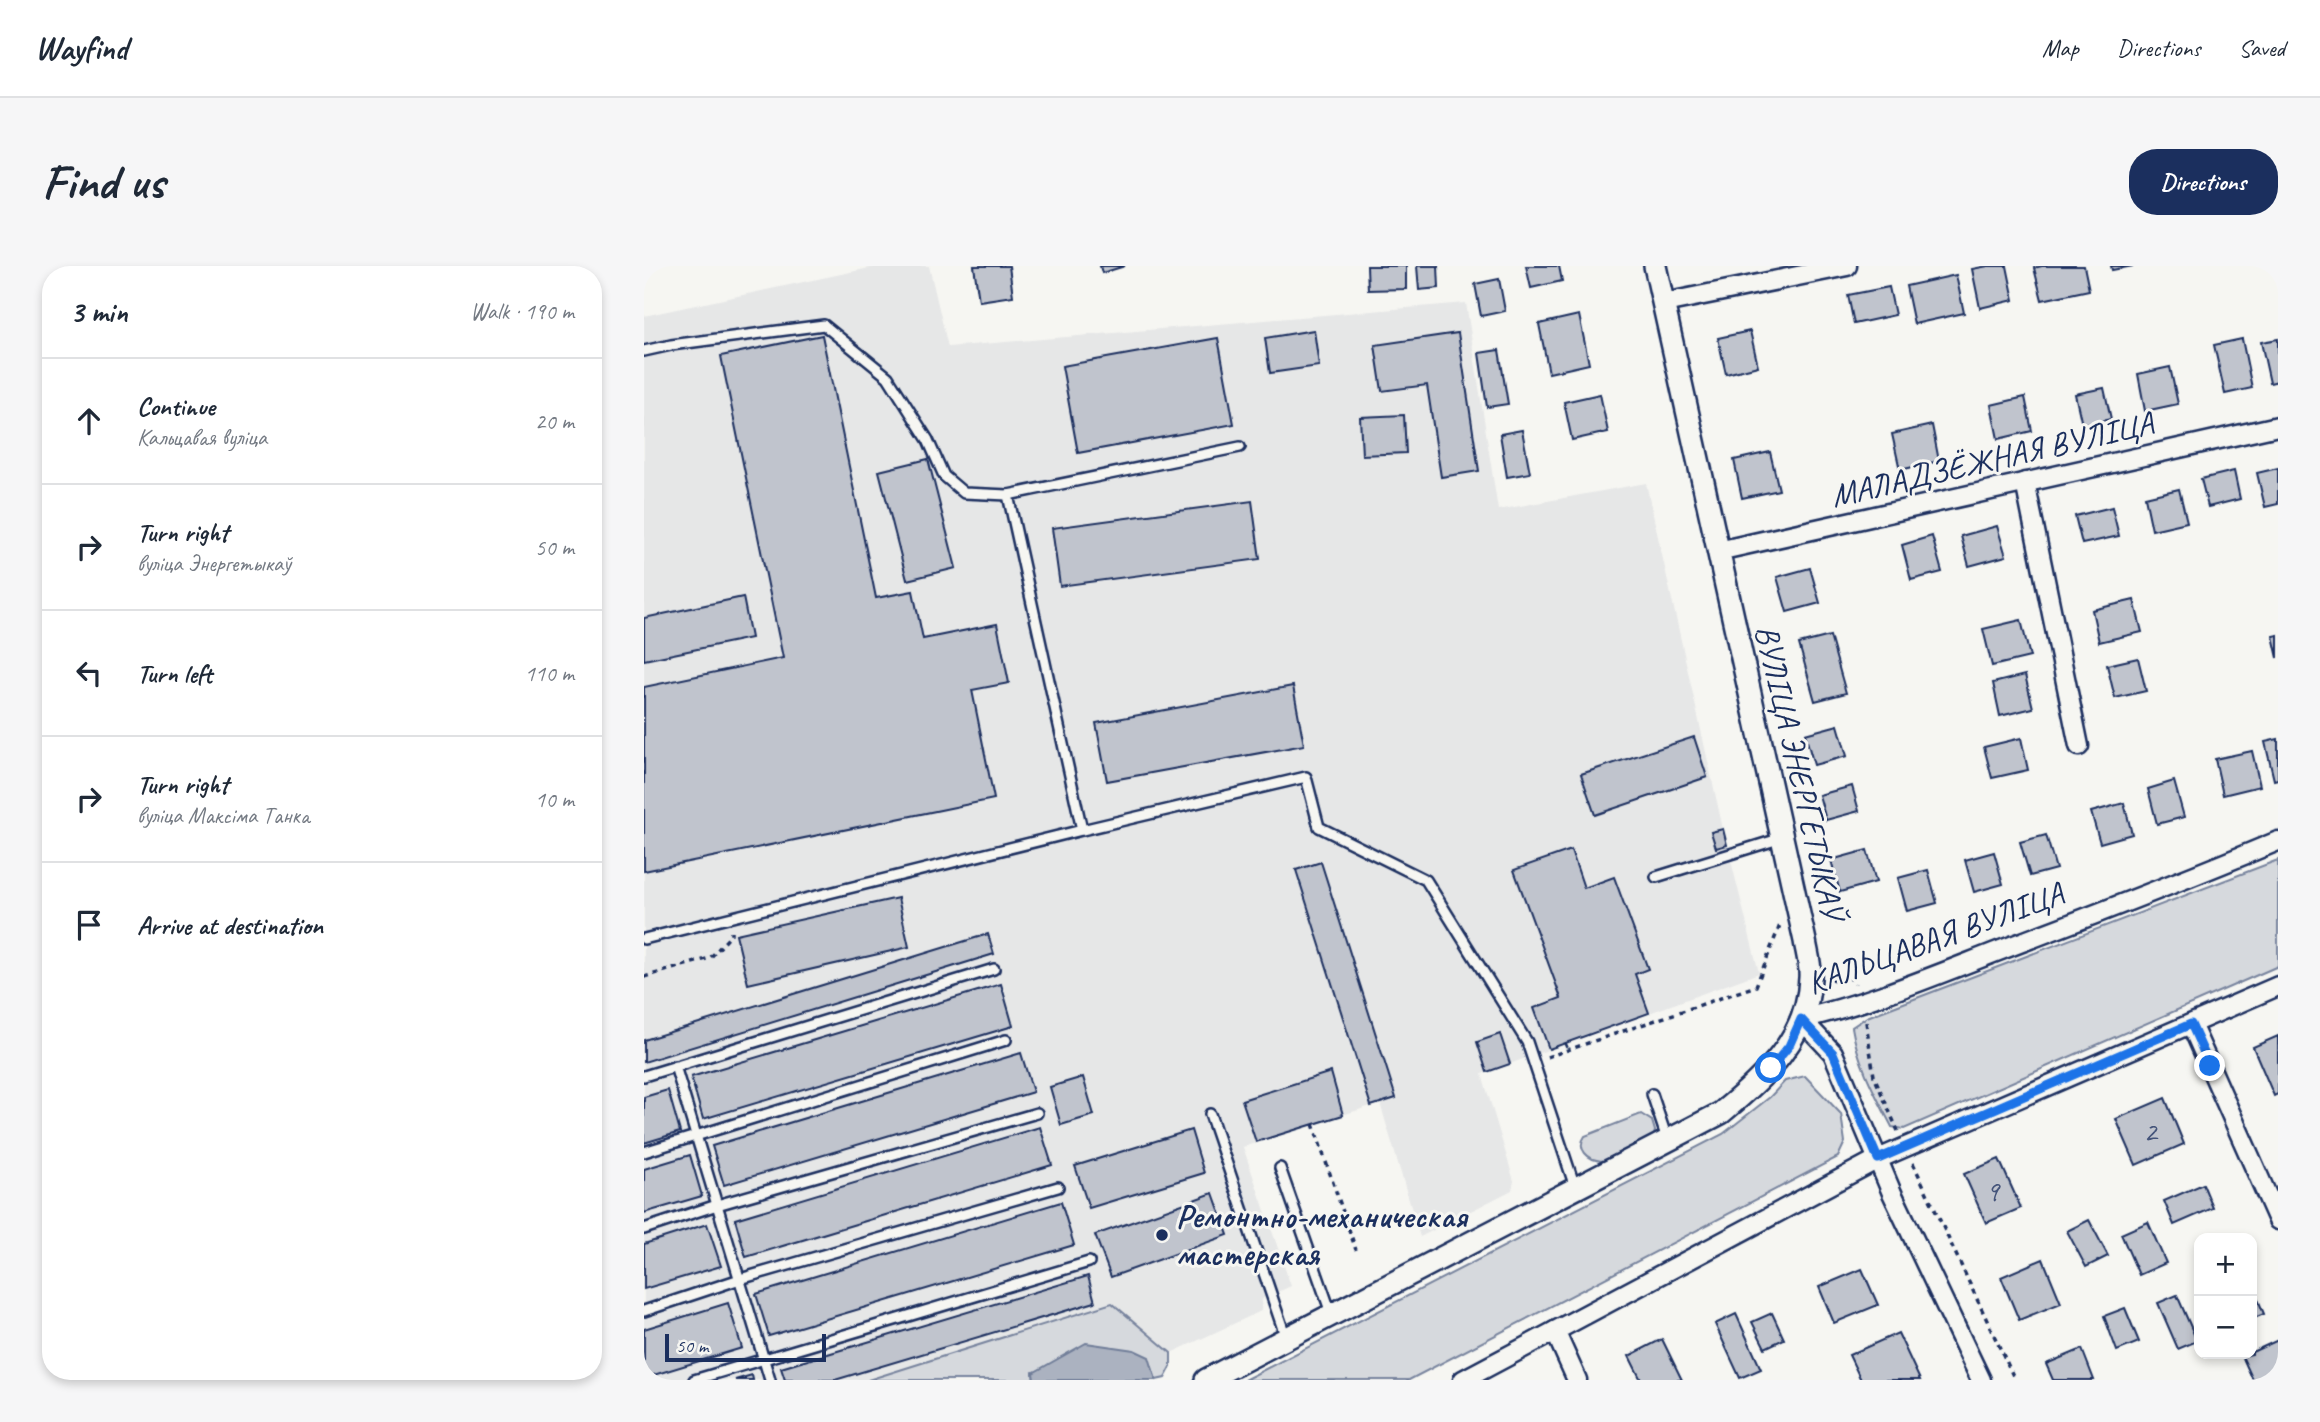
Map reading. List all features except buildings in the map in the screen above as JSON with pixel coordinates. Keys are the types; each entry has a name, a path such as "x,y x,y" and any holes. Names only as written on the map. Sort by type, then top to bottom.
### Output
{"street":[{"name":"ВУЛІЦА ЭНЕРГЕТЫКАЎ","path":"1655,266 1811,976 1801,1019"},
{"path":"1664,303 1847,266"},
{"name":"МАЛАДЗЁЖНАЯ ВУЛІЦА","path":"1718,551 2278,426"},
{"path":"2025,482 2079,746"},
{"name":"КАЛЬЦАВАЯ ВУЛІЦА","path":"1206,1380 1721,1113 1750,1089 1789,1046 1801,1019 1835,1011 2188,879 2278,841"},
{"path":"1463,1380 1878,1159 2278,986"},
{"path":"1801,1019 1833,1053 1878,1159 1981,1380"},
{"path":"2191,1024 2278,1220"},
{"path":"1555,1331 1577,1380"}],"lane":[{"path":"644,351 824,325 888,377 929,440 944,476 964,493 1007,495 1240,447"},
{"path":"1007,495 1082,830"},
{"path":"644,939 1306,777 1319,827 1426,880 1527,1042 1575,1188"},
{"path":"1656,877 1782,838"},
{"path":"644,1076 994,969"},
{"path":"644,1152 1006,1040"},
{"path":"675,1066 770,1380"},
{"path":"1652,1094 1668,1141"},
{"path":"644,1229 717,1205 1037,1113"},
{"path":"1210,1114 1286,1338"},
{"path":"1280,1168 1332,1315"},
{"path":"644,1311 740,1279 1058,1187"},
{"path":"694,1380 1088,1262"}],"path":[{"path":"644,976 710,958 731,935 733,917"},
{"path":"1534,1062 1756,986 1781,923 1800,920"},
{"path":"1828,973 1831,979 1837,981 1853,978 1861,1001 1874,1076 2015,1380"},
{"path":"1565,1043 1568,1050"},
{"path":"1312,1124 1356,1250"}],"shaded area":[{"path":"879,266 929,266 948,347 1466,303 1498,510 1646,483 1723,829 1759,973 1482,1074 1514,1181 1512,1190 1420,1237 1380,1103 1243,1147 1291,1286 1262,1299 1261,1311 1171,1353 1112,1303 868,1380 644,1380 644,316"},
{"path":"2278,860 2278,966 1904,1129 1892,1127 1863,1066 1852,1027 1867,1017"},
{"path":"1805,1076 1841,1114 1845,1142 1838,1157 1409,1380 1244,1380 1723,1134 1770,1097 1785,1081"},
{"path":"1641,1114 1652,1121 1655,1131 1653,1138 1602,1161 1592,1159 1585,1153 1582,1145 1585,1136"},
{"path":"1112,1303 1171,1353 1171,1367 1165,1378 1156,1380 1148,1357 1033,1372 1034,1380 868,1380"},
{"path":"1086,1343 1134,1350 1149,1357 1156,1380 1034,1380 1033,1373"}],"place":[{"name":"Ремонтно-механическая мастерская","path":"1162,1235"}],"route":[{"path":"1771,1068 1789,1046 1801,1019 1833,1053 1878,1159 2191,1024 2210,1066"}]}
